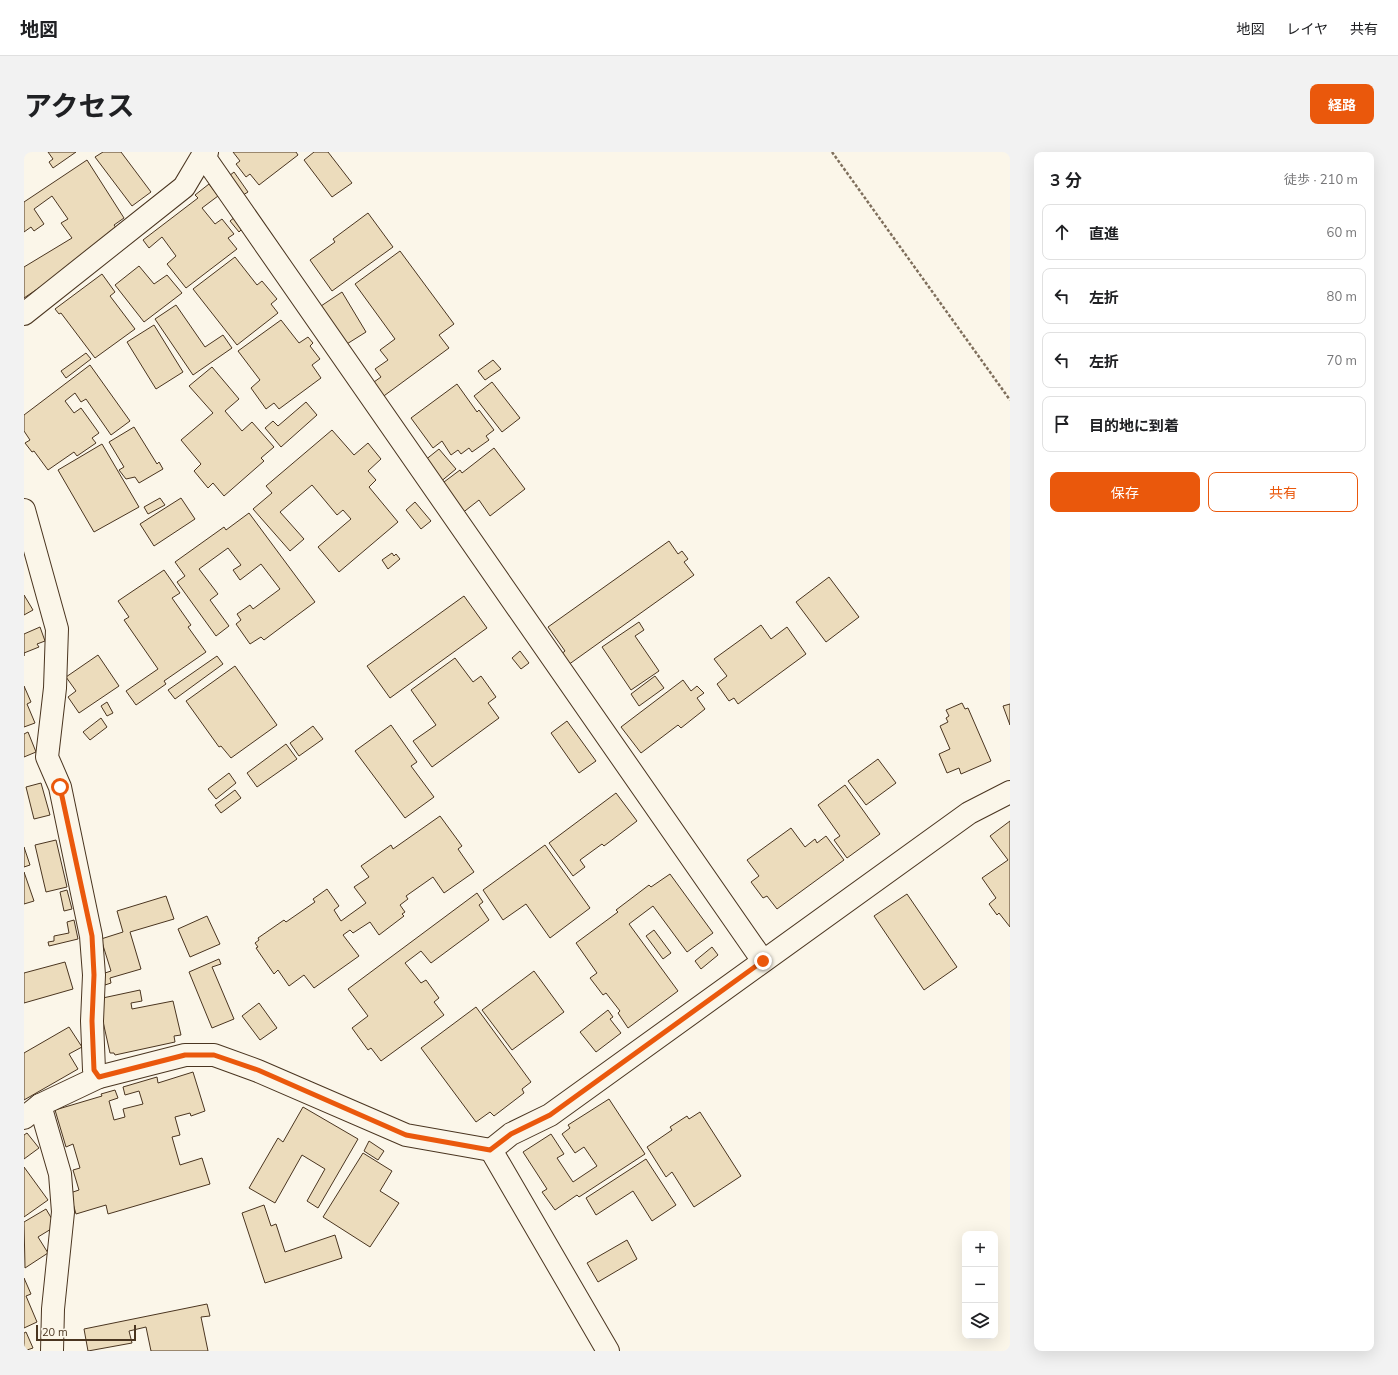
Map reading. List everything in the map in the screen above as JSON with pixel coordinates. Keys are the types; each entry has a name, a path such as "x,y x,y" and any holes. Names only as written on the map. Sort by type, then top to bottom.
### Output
{"street":[{"path":"24,314 184,187 205,154 763,961"},
{"path":"24,510 57,629 55,688 47,757 60,787 92,936 94,975 92,1021 94,1070 99,1077"},
{"path":"52,1351 53,1309 63,1212 60,1174 32,1111 99,1077 185,1055 214,1055 258,1070 406,1135 490,1150 511,1134 550,1115 969,813 1010,792"},
{"path":"490,1150 608,1351"}],"path":[{"path":"832,152 1010,400"}],"building":[{"path":"48,152 76,152 53,168 49,162 53,159"},
{"path":"103,152 121,152 151,192 132,206 95,157"},
{"path":"233,152 296,152 298,155 259,185 250,174 246,177 236,164 240,161"},
{"path":"314,152 328,152 352,183 332,197 304,160"},
{"path":"87,160 124,218 114,225 120,233 24,298 24,267 72,238 61,223 68,219 52,196 34,209 44,224 34,231 31,227 24,232 24,202"},
{"path":"234,172 248,192 243,195 229,176"},
{"path":"209,184 218,196 202,208 215,224 222,219 234,234 228,238 237,249 186,288 167,264 176,256 162,237 149,248 143,240 198,198 195,195"},
{"path":"368,213 393,247 332,291 310,260 335,242 333,239"},
{"path":"235,217 243,228 239,232 230,221"},
{"path":"400,251 454,324 439,335 449,348 377,401 367,387 381,377 375,369 388,360 380,350 395,339 355,284"},
{"path":"235,257 257,285 262,281 277,299 271,304 278,313 237,345 193,289"},
{"path":"139,266 154,284 167,275 182,293 144,322 115,285"},
{"path":"102,274 115,292 110,296 135,329 95,358 61,313 59,314 55,309"},
{"path":"342,292 366,332 342,347 318,308"},
{"path":"176,305 205,347 223,335 232,348 193,375 155,319"},
{"path":"281,320 299,343 308,337 313,343 310,346 320,359 312,365 321,378 279,409 274,403 266,409 251,388 260,380 238,351"},
{"path":"154,325 183,372 156,389 127,342"},
{"path":"86,353 91,359 66,378 61,371"},
{"path":"493,360 501,369 485,380 478,371"},
{"path":"90,365 130,421 111,435 86,399 81,402 75,393 65,401 74,413 81,408 99,433 92,438 96,443 77,456 74,452 48,470 34,451 32,452 25,443 30,440 24,431 24,415"},
{"path":"212,367 239,399 225,411 242,431 252,422 274,447 261,458 264,461 224,496 213,483 208,488 194,471 201,464 181,440 213,413 189,386"},
{"path":"492,382 520,418 502,432 474,396"},
{"path":"457,384 477,412 479,410 494,430 486,436 489,440 472,452 469,448 461,454 458,450 451,455 442,441 433,448 411,418"},
{"path":"306,402 317,415 281,447 265,428 273,421 278,426"},
{"path":"134,427 157,464 159,462 163,469 139,483 135,477 126,479 119,470 124,467 109,442"},
{"path":"332,430 354,455 368,443 381,459 368,471 376,480 369,487 398,522 339,572 318,547 351,519 343,510 337,515 312,485 280,512 304,539 290,551 253,509 272,493 266,486"},
{"path":"102,444 139,507 94,532 58,470"},
{"path":"494,448 525,489 490,516 479,500 461,514 440,485 460,470 462,473"},
{"path":"439,449 456,469 439,483 424,461"},
{"path":"160,498 165,505 148,514 144,507"},
{"path":"181,498 195,519 154,546 140,524"},
{"path":"415,502 431,521 421,529 406,510"},
{"path":"249,513 315,602 264,640 261,637 250,644 236,624 241,620 237,614 250,605 253,609 280,589 261,564 240,580 233,570 241,565 228,548 199,569 218,594 210,600 229,626 216,636 177,582 185,576 175,562 224,527 226,530"},
{"path":"669,541 678,554 682,551 688,559 684,562 694,575 568,665 560,655 565,651 548,627"},
{"path":"392,553 394,556 396,554 400,559 388,569 382,560"},
{"path":"164,570 180,593 172,598 191,625 188,627 206,652 164,681 166,684 136,705 126,691 158,669 124,620 129,617 118,601"},
{"path":"829,577 859,617 826,642 796,602"},
{"path":"24,595 33,610 24,615"},
{"path":"464,596 487,628 390,698 367,666"},
{"path":"639,622 644,630 635,636 659,671 631,690 602,647"},
{"path":"761,625 771,639 787,627 806,654 738,704 734,698 729,701 717,684 727,676 714,659"},
{"path":"40,627 45,641 37,644 39,647 24,653 24,634"},
{"path":"520,651 529,663 521,669 512,658"},
{"path":"98,655 119,686 79,713 68,697 76,691 66,677"},
{"path":"217,656 223,664 175,699 168,690"},
{"path":"455,658 473,682 481,676 496,697 488,703 499,718 432,767 413,741 436,725 411,690"},
{"path":"235,666 277,725 231,758 221,746 219,747 186,701"},
{"path":"655,676 664,688 639,706 631,694"},
{"path":"683,680 691,691 697,686 704,693 697,698 705,709 681,728 678,725 641,753 621,727"},
{"path":"24,686 31,702 27,704 35,723 24,727"},
{"path":"107,702 113,713 107,716 101,706"},
{"path":"962,703 965,709 968,708 991,761 961,774 959,768 947,773 939,754 950,749 940,726 948,722 946,718 949,716 946,710"},
{"path":"1010,704 1010,725 1003,706"},
{"path":"101,718 107,727 90,740 83,732"},
{"path":"567,721 596,761 579,773 551,733"},
{"path":"391,725 417,762 411,766 434,797 405,818 355,751"},
{"path":"313,726 323,739 299,756 290,743"},
{"path":"28,732 36,752 24,757 24,734"},
{"path":"286,744 297,759 257,787 247,773"},
{"path":"878,759 896,783 866,805 848,781"},
{"path":"229,773 236,783 216,799 208,789"},
{"path":"41,783 50,815 34,819 26,787"},
{"path":"845,785 880,834 847,858 834,840 840,836 818,805"},
{"path":"235,790 241,798 221,813 215,805"},
{"path":"616,793 637,821 604,846 602,844 580,860 585,867 573,876 549,843"},
{"path":"440,816 462,846 458,849 474,872 444,893 433,877 406,896 408,899 400,905 405,912 402,914 404,916 379,935 370,922 353,933 350,930 343,935 359,956 314,988 304,975 289,986 278,970 274,974 256,948 258,947 255,943 259,940 258,938 284,920 286,922 315,902 313,899 327,889 339,906 334,910 341,921 366,903 354,887 369,877 361,866 391,845 393,849"},
{"path":"1010,821 1010,927 999,913 997,915 989,904 996,898 982,878 1008,860 990,836"},
{"path":"791,828 805,847 815,839 817,843 826,836 844,860 777,909 767,896 763,898 751,882 759,876 747,860"},
{"path":"56,840 67,887 46,892 35,845"},
{"path":"545,845 590,908 550,938 526,904 503,920 483,890"},
{"path":"24,847 30,865 24,867"},
{"path":"24,872 34,901 24,904"},
{"path":"670,874 713,933 687,952 653,906 629,924 678,991 628,1028 618,1013 620,1011 606,993 603,995 590,978 597,973 576,943 618,912 616,910 649,885 651,887"},
{"path":"67,890 72,909 64,911 60,892"},
{"path":"477,893 483,902 479,905 489,920 431,963 421,951 405,963 421,983 426,980 439,998 434,1002 444,1015 381,1061 371,1048 368,1050 352,1028 368,1016 348,989"},
{"path":"907,894 957,967 924,990 874,916"},
{"path":"166,896 174,919 130,932 141,969 110,978 111,983 105,985 102,974 111,971 101,939 123,932 117,911"},
{"path":"207,916 220,944 190,957 178,929"},
{"path":"74,920 78,939 49,946 48,942 54,941 54,936 69,933 67,922"},
{"path":"654,930 671,953 663,959 646,936"},
{"path":"712,947 718,955 701,969 695,961"},
{"path":"219,959 221,964 212,967 234,1019 212,1028 189,972"},
{"path":"65,962 73,989 24,1003 24,973"},
{"path":"534,971 564,1012 512,1050 482,1010"},
{"path":"140,990 142,1001 131,1003 132,1009 173,1001 181,1035 174,1036 175,1042 115,1055 114,1053 110,1053 98,999"},
{"path":"259,1003 277,1028 260,1040 242,1016"},
{"path":"476,1007 531,1082 522,1089 524,1093 494,1116 490,1112 476,1122 421,1048"},
{"path":"608,1010 613,1017 610,1019 621,1033 596,1052 580,1032"},
{"path":"69,1027 82,1047 69,1054 78,1069 24,1100 24,1053"},
{"path":"193,1072 205,1111 191,1116 190,1113 175,1117 180,1135 172,1137 180,1165 202,1158 210,1184 108,1214 106,1205 76,1214 70,1193 79,1190 73,1170 80,1168 73,1144 66,1147 55,1110 102,1096 101,1094 115,1090 118,1098 109,1101 114,1120 125,1117 123,1109 143,1104 139,1091 125,1095 123,1087 157,1077 158,1083"},
{"path":"609,1099 645,1154 579,1197 577,1195 555,1210 542,1192 547,1189 523,1152 551,1134 564,1154 557,1158 573,1182 597,1166 584,1147 575,1153 562,1134 570,1128 568,1125"},
{"path":"303,1107 358,1139 318,1208 307,1201 325,1169 302,1155 275,1203 249,1188 278,1138 283,1142"},
{"path":"700,1112 741,1176 694,1207 672,1172 666,1177 647,1147 672,1130 670,1127 687,1116 689,1119"},
{"path":"27,1133 39,1148 24,1159 24,1135"},
{"path":"369,1141 384,1151 378,1160 364,1151"},
{"path":"363,1153 392,1171 380,1191 399,1203 370,1247 323,1217"},
{"path":"646,1159 676,1205 652,1221 633,1191 596,1215 586,1198"},
{"path":"24,1167 48,1200 24,1217"},
{"path":"264,1205 271,1226 276,1224 285,1252 335,1235 342,1258 265,1283 242,1213"},
{"path":"46,1209 56,1226 38,1237 48,1253 25,1268 24,1222"},
{"path":"627,1240 637,1259 598,1282 587,1263"},
{"path":"24,1278 31,1294 26,1296 37,1322 24,1328"},
{"path":"207,1304 210,1316 201,1317 208,1351 151,1351 146,1327 129,1331 132,1343 88,1351 84,1329"},
{"path":"26,1332 33,1348 24,1351 24,1333"}],"route":[{"path":"60,787 92,936 94,975 92,1021 94,1070 99,1077 185,1055 214,1055 258,1070 406,1135 471,1148 490,1150 511,1134 550,1115 763,961"}]}
